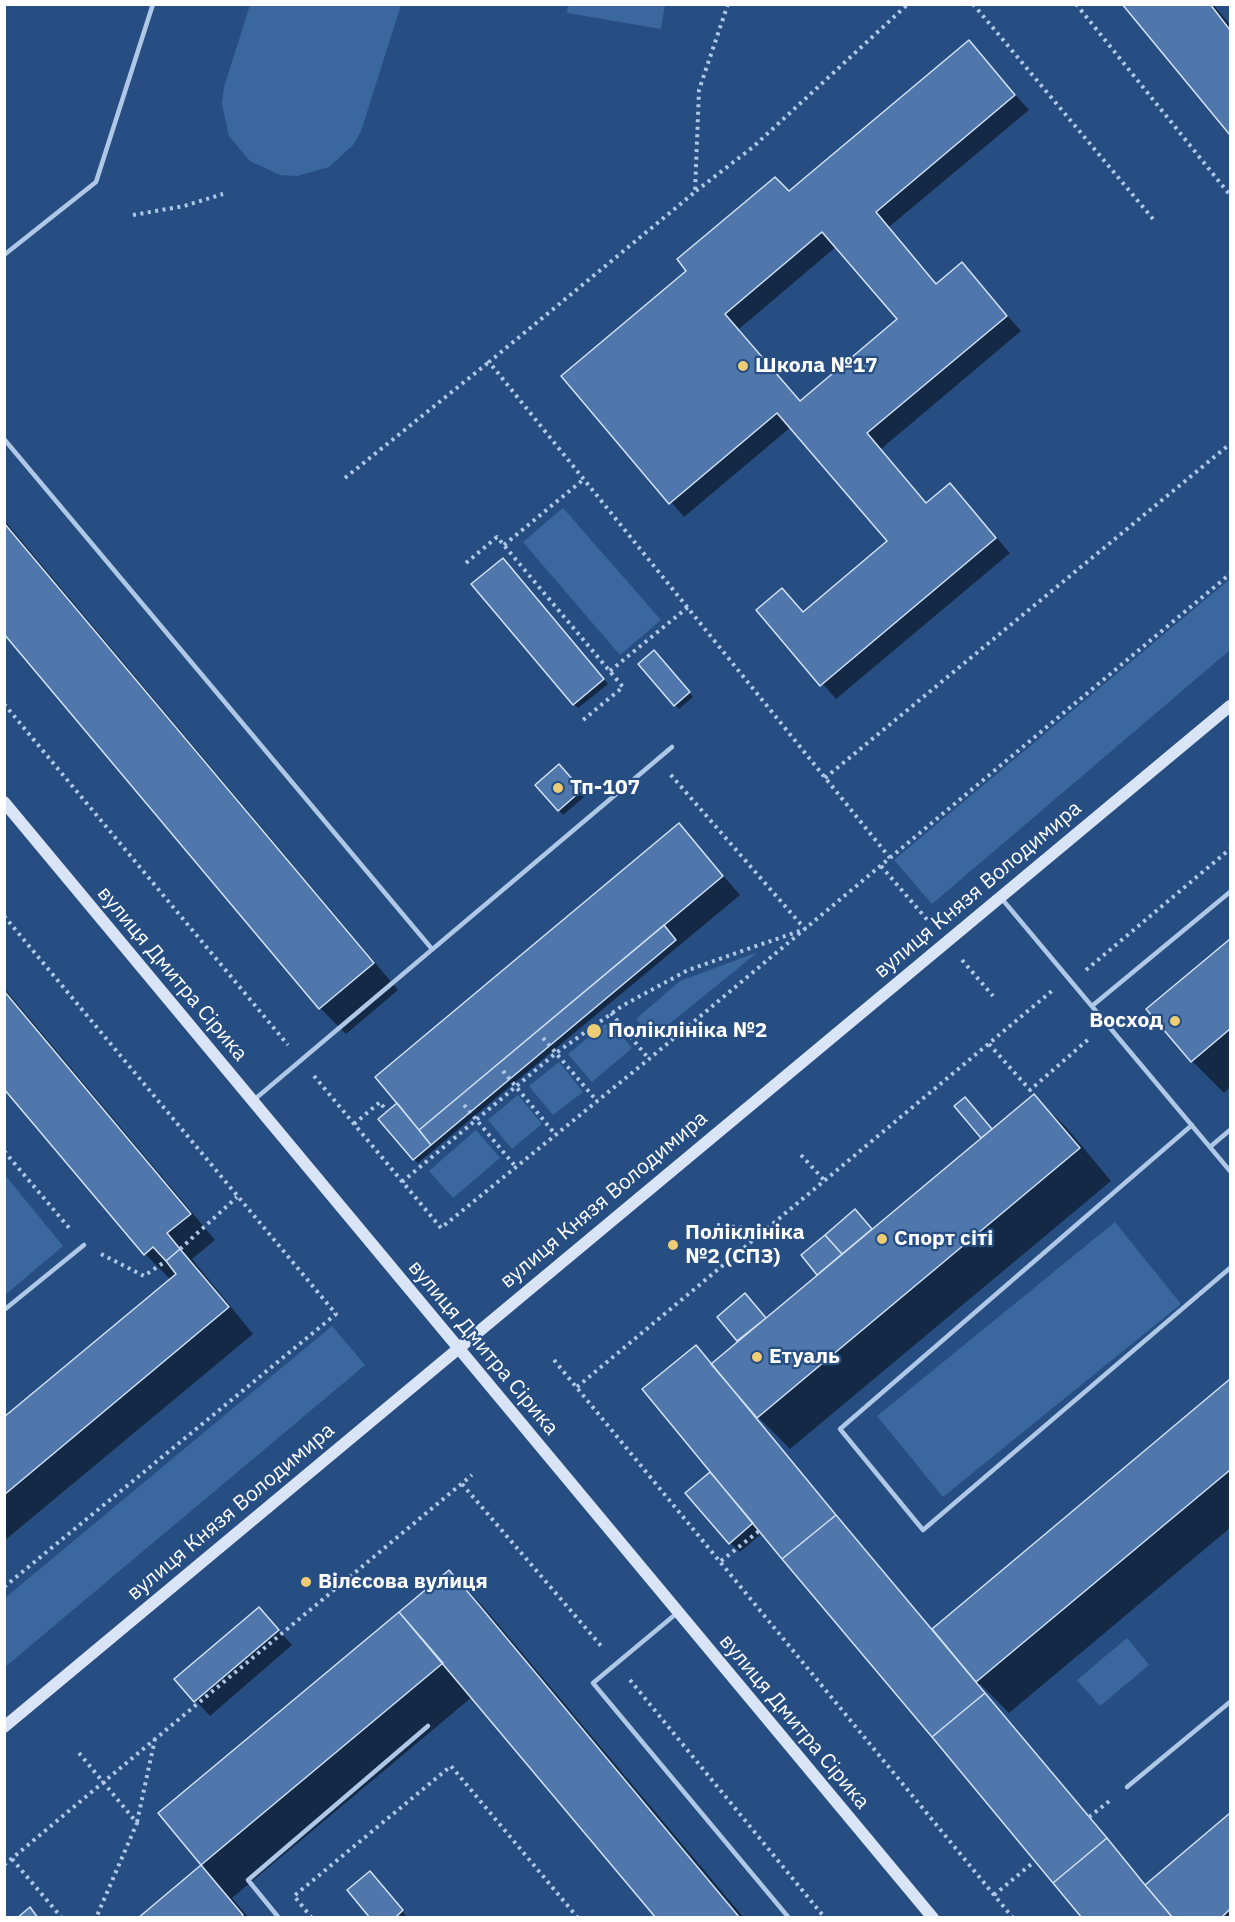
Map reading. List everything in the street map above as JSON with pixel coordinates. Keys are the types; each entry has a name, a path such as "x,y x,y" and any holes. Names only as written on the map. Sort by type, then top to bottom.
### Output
{"main road":[{"name":"вулиця Князя Володимира","path":"4,1727 1230,706"},
{"name":"вулиця Дмитра Сірика","path":"4,802 457,1349 933,1917"}],"lane":[{"path":"4,255 96,182 153,4"},
{"path":"4,439 432,949"},
{"path":"253,1101 672,747"},
{"path":"1092,1006 1230,892"},
{"path":"1000,897 1230,1171"},
{"path":"1192,1125 840,1429 922,1530 1230,1269"},
{"path":"1210,1147 1230,1130"},
{"path":"4,1310 84,1245"},
{"path":"677,1613 593,1683 789,1917"},
{"path":"1127,1787 1230,1702"},
{"path":"279,1917 248,1880 428,1726"}],"path":[{"path":"695,192 699,90 728,4"},
{"path":"345,478 753,147 908,4"},
{"path":"973,4 1153,219"},
{"path":"1076,4 1230,195"},
{"path":"133,215 184,206 223,194"},
{"path":"489,362 890,858"},
{"path":"825,778 1230,444"},
{"path":"504,545 584,479"},
{"path":"466,563 497,537 623,687 584,720"},
{"path":"4,704 441,1228 649,1059 1230,574"},
{"path":"610,671 688,607"},
{"path":"657,760 805,929"},
{"path":"577,1387 989,1044 1230,849"},
{"path":"4,916 336,1314 4,1587"},
{"path":"402,1182 556,1053 610,1013 688,970 805,929"},
{"path":"610,1013 649,1059"},
{"path":"989,1044 1030,1090 1106,1024"},
{"path":"543,1038 597,1101"},
{"path":"503,1071 555,1134"},
{"path":"354,1124 380,1102 387,1112"},
{"path":"464,1105 515,1166"},
{"path":"4,1151 84,1245 144,1276 166,1261"},
{"path":"801,1155 825,1181"},
{"path":"180,1249 237,1197"},
{"path":"717,1225 765,1230"},
{"path":"554,1360 1013,1917"},
{"path":"4,1865 472,1475"},
{"path":"462,1484 616,1664 825,1917"},
{"path":"721,1562 759,1531"},
{"path":"96,1917 137,1823 155,1739"},
{"path":"79,1753 137,1823"},
{"path":"312,1917 294,1896 451,1766 578,1917"},
{"path":"1089,1817 1127,1787"},
{"path":"12,1859 62,1917"},
{"path":"994,1895 1035,1861"}],"shaded area":[{"path":"568,4 665,5 661,29 567,13"},
{"path":"250,5 401,5 361,131 353,145 329,167 297,176 280,175 250,161 229,136 222,104 224,87"},
{"path":"563,508 661,620 620,655 523,542"},
{"path":"1230,579 1230,650 932,904 894,860"},
{"path":"758,952 652,1038 636,1019 680,981"},
{"path":"605,1024 616,1029 632,1048 592,1082 568,1054"},
{"path":"559,1062 583,1092 553,1115 529,1086"},
{"path":"518,1095 542,1124 512,1149 488,1120"},
{"path":"476,1130 500,1158 453,1198 429,1171"},
{"path":"5,1175 63,1246 4,1295"},
{"path":"1115,1222 1181,1304 943,1497 877,1416"},
{"path":"332,1326 365,1365 5,1667 5,1598"},
{"path":"1127,1638 1149,1665 1100,1706 1077,1680"}],"building":[{"path":"1122,4 1210,4 1230,30 1230,135"},
{"path":"969,40 1015,95 876,212 936,284 962,262 1007,316 867,433 926,503 950,483 996,538 820,686 756,610 782,588 803,612 887,541 777,413 669,504 561,376 686,271 677,259 775,177 789,191","holes":["822,232 897,319 800,401 725,314"]},
{"path":"4,523 374,963 319,1009 4,634"},
{"path":"503,558 604,679 573,705 471,584"},
{"path":"654,650 690,692 674,706 638,664"},
{"name":"Тп-107","path":"559,764 582,790 558,811 535,785"},
{"path":"679,823 723,876 419,1130 375,1077"},
{"path":"664,925 676,940 431,1145 419,1130"},
{"path":"1230,939 1230,1029 1191,1062 1146,1009"},
{"path":"4,991 191,1214 167,1233 180,1249 166,1261 153,1247 144,1255 4,1089"},
{"path":"1034,1094 1080,1148 757,1418 711,1364"},
{"path":"965,1097 992,1129 981,1138 954,1106"},
{"path":"397,1103 431,1145 413,1160 378,1119"},
{"path":"855,1209 872,1229 842,1254 825,1235"},
{"path":"825,1235 842,1254 817,1275 801,1255"},
{"path":"180,1249 229,1307 4,1495 4,1417 176,1274 166,1261"},
{"path":"745,1293 766,1318 737,1341 717,1317"},
{"path":"696,1345 836,1515 782,1559 642,1389"},
{"path":"1230,1379 1230,1470 976,1682 932,1629"},
{"path":"710,1472 753,1523 729,1544 685,1493"},
{"path":"836,1515 985,1693 932,1737 782,1559"},
{"path":"449,1570 740,1918 656,1918 399,1612"},
{"path":"259,1607 279,1630 194,1702 174,1679"},
{"path":"399,1612 443,1663 201,1865 158,1813"},
{"path":"985,1693 1107,1838 1053,1883 932,1737"},
{"path":"1230,1813 1230,1909 1221,1918 1173,1918 1145,1885"},
{"path":"1107,1838 1173,1918 1082,1918 1053,1883"},
{"path":"201,1865 243,1915 241,1918 138,1918"},
{"path":"370,1871 403,1910 395,1918 370,1918 347,1890"},
{"path":"30,1907 38,1918 17,1918"}],"place":[{"name":"Школа №17","path":"743,366"},
{"name":"Тп-107","path":"558,788"},
{"name":"Восход","path":"1175,1021"},
{"name":"Поліклініка №2","path":"594,1031"},
{"name":"Спорт сiтi","path":"882,1239"},
{"name":"Поліклініка №2 (СПЗ)","path":"673,1245"},
{"name":"Етуаль","path":"757,1357"},
{"name":"Вілєсова вулиця","path":"306,1582"}]}
